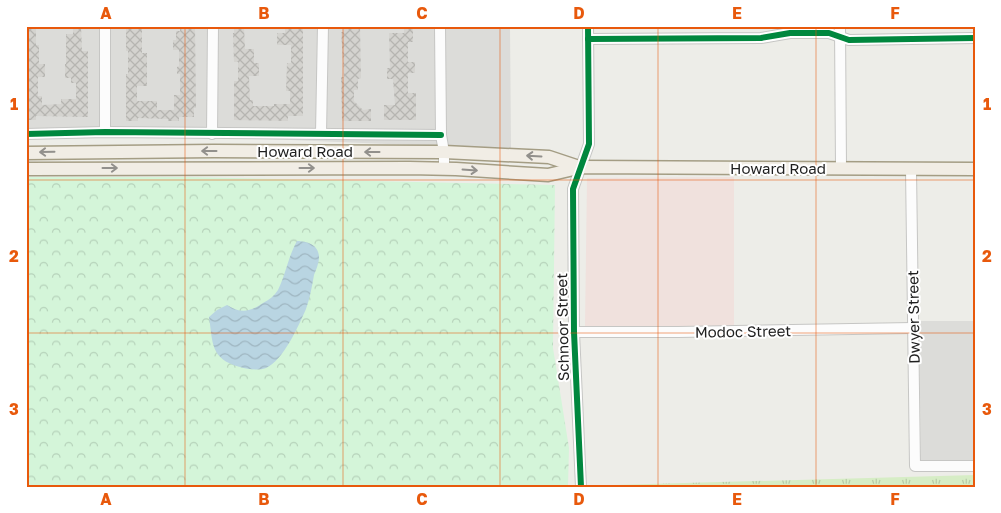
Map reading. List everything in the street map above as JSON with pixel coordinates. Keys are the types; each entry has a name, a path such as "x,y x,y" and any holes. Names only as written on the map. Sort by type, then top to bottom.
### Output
{"main road":[{"path":"249,168 254,162 264,159 281,159 304,151"},
{"name":"Howard Road","path":"26,152 444,152 549,157 582,168"},
{"name":"Howard Road","path":"26,169 444,169 548,175 582,168 975,169"}],"street":[{"path":"105,26 105,132"},
{"path":"212,26 212,134"},
{"path":"321,133 323,26"},
{"path":"440,26 441,135 444,169"},
{"name":"Schnoor Street","path":"581,487 574,332 573,190 589,144 588,26"},
{"path":"588,39 761,38 790,33 840,32 849,40 975,38"},
{"path":"840,32 842,168"},
{"path":"26,134 105,132 441,135"},
{"name":"Dwyer Street","path":"911,169 915,466 975,466"},
{"name":"Modoc Street","path":"574,332 913,328"}],"shaded area":[{"path":"26,26 583,26 583,28 510,28 511,148 26,129"},
{"path":"734,177 734,327 585,326 587,178"},
{"path":"919,321 975,321 975,463 921,463"}],"green space":[{"path":"26,177 189,177 555,185 553,348 569,448 568,487 26,487"},
{"path":"975,475 975,487 614,487 614,485"}],"water":[{"path":"297,241 308,243 315,247 319,259 306,309 290,342 278,358 266,368 243,368 230,364 218,355 215,349 209,317 227,305 237,310 245,311 271,298 278,290"}],"building":[{"path":"26,26 36,26 39,64 45,64 45,77 38,77 38,96 42,96 42,105 61,104 61,99 76,99 76,83 71,83 71,78 65,78 66,34 73,34 73,26 81,26 82,51 88,51 88,117 36,116 36,120 26,120"},
{"path":"126,26 142,26 142,53 147,53 147,86 137,86 137,101 157,101 157,110 174,110 174,95 180,95 180,74 177,74 179,50 173,50 173,40 176,40 176,31 180,31 180,26 195,26 196,108 194,108 194,117 179,117 179,121 138,118 138,121 126,121 128,51 126,51"},
{"path":"234,26 244,26 245,49 254,49 254,63 259,63 259,76 249,76 250,100 253,100 253,106 274,106 274,104 290,104 290,91 286,91 287,63 291,63 291,45 277,45 277,33 285,33 285,26 303,26 303,116 288,116 288,121 234,120 234,81 238,81 238,62 234,62"},
{"path":"343,26 360,26 361,78 358,79 358,90 354,90 354,101 363,110 371,109 371,121 342,121 341,77 344,77 341,32 343,32"},
{"path":"404,26 413,26 413,42 408,42 408,62 415,62 415,73 408,73 408,93 416,93 416,120 384,120 384,105 395,105 393,79 387,79 387,68 390,68 389,33 404,33"}],"cycle path":[{"path":"581,487 574,332 573,189 589,144 588,26"},
{"path":"588,39 761,38 790,33 829,33 849,40 975,38"},
{"path":"26,134 105,132 441,135"}]}
